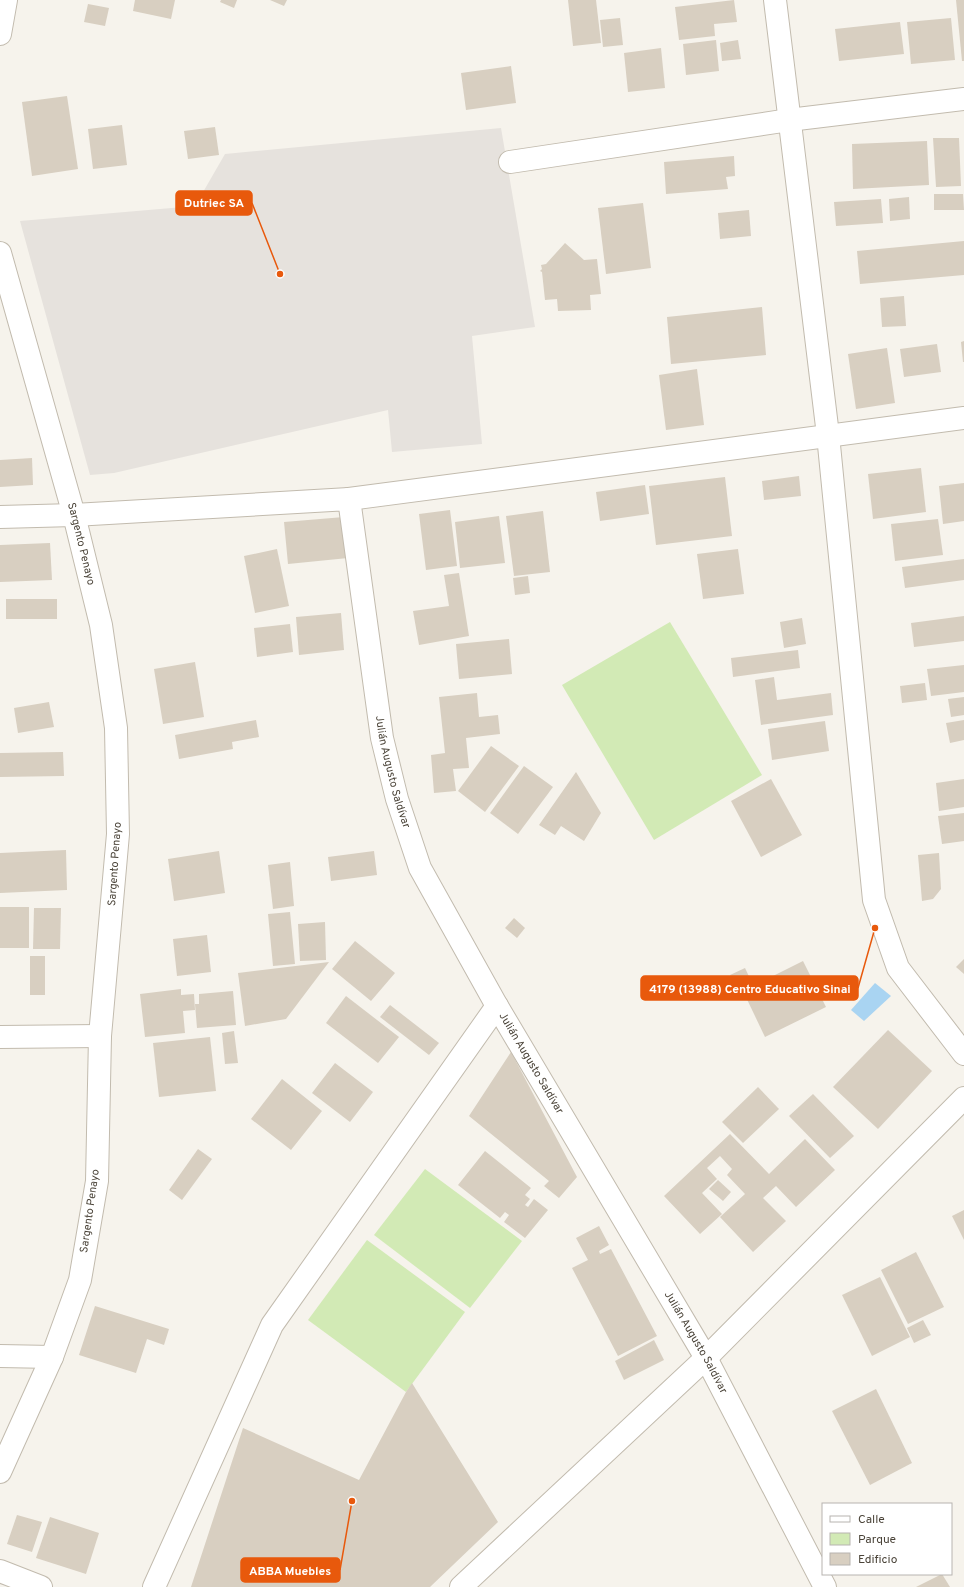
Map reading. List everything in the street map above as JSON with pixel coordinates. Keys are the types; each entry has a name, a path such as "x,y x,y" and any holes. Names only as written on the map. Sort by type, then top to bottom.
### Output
{"street":[{"path":"0,34 6,0"},
{"path":"775,0 828,435 874,900 898,968 964,1054"},
{"path":"510,162 789,120 964,99"},
{"name":"Sargento Penayo","path":"0,253 74,515 101,625 116,728 118,834 100,1036 97,1181 80,1280 52,1357 0,1472"},
{"path":"0,517 74,515 349,499 964,418"},
{"name":"Julián Augusto Saldívar","path":"349,499 382,738 397,798 420,868 497,1006 706,1358 825,1587"},
{"path":"154,1587 272,1325 497,1006"},
{"path":"0,1037 100,1036"},
{"path":"461,1587 706,1358 964,1098"},
{"path":"0,1356 52,1357"},
{"path":"0,1571 41,1587"}],"shaded area":[{"path":"501,128 535,327 472,336 482,444 392,452 388,410 114,473 90,475 20,221 195,206 225,154"}],"green space":[{"path":"670,622 762,775 654,840 562,685"},
{"path":"425,1169 522,1241 470,1308 374,1235"},
{"path":"367,1240 465,1312 406,1392 308,1320"}],"water":[{"path":"875,983 891,996 864,1021 851,1010"}],"building":[{"path":"135,0 175,0 171,19 133,11"},
{"path":"221,0 237,0 234,8 220,2"},
{"path":"270,0 287,0 284,6"},
{"path":"568,0 596,0 601,43 573,46"},
{"path":"734,0 737,22 714,24 715,36 679,40 675,7"},
{"path":"956,0 964,0 964,61 962,61"},
{"path":"88,4 109,8 105,26 84,22"},
{"path":"620,18 623,45 603,47 600,20"},
{"path":"951,18 955,60 911,64 907,22"},
{"path":"900,22 904,54 839,61 835,29"},
{"path":"716,40 719,71 686,75 683,44"},
{"path":"738,40 741,59 722,61 720,43"},
{"path":"661,48 665,88 628,92 624,53"},
{"path":"511,66 516,103 466,110 461,73"},
{"path":"67,96 78,169 32,176 22,102"},
{"path":"122,125 127,165 93,169 88,129"},
{"path":"215,127 219,155 188,159 184,131"},
{"path":"933,138 959,138 961,186 936,187"},
{"path":"927,141 929,185 853,189 852,144"},
{"path":"734,156 735,176 726,177 728,189 666,194 664,162"},
{"path":"934,194 963,194 964,210 934,210"},
{"path":"909,197 910,219 890,221 889,199"},
{"path":"881,199 883,223 836,226 834,202"},
{"path":"643,203 651,268 606,274 598,208"},
{"path":"749,210 751,236 720,239 718,213"},
{"path":"964,241 964,275 860,284 857,251"},
{"path":"565,243 584,260 597,259 601,294 590,295 591,310 558,311 557,299 545,300 542,272 540,271 542,269 541,265 546,264"},
{"path":"904,296 906,326 882,327 880,298"},
{"path":"762,307 766,355 671,364 667,317"},
{"path":"964,341 964,362 963,362 961,342"},
{"path":"937,344 941,372 904,377 900,349"},
{"path":"887,348 895,403 856,409 848,354"},
{"path":"697,369 704,425 666,430 659,375"},
{"path":"32,458 33,485 0,487 0,460"},
{"path":"921,468 926,512 873,519 868,474"},
{"path":"799,476 801,496 764,500 762,481"},
{"path":"725,477 732,536 656,545 649,486"},
{"path":"964,483 964,521 943,524 939,486"},
{"path":"645,485 649,514 600,521 596,492"},
{"path":"450,510 457,566 426,570 419,514"},
{"path":"543,511 550,572 514,576 506,516"},
{"path":"499,516 505,563 460,568 455,522"},
{"path":"344,517 348,558 288,564 284,522"},
{"path":"938,519 943,555 895,561 891,524"},
{"path":"50,543 52,580 0,582 0,545"},
{"path":"277,549 289,606 255,613 244,556"},
{"path":"738,549 744,594 703,599 697,554"},
{"path":"964,559 964,580 905,588 902,567"},
{"path":"459,573 469,636 419,645 413,611 449,606 444,575"},
{"path":"528,576 530,593 515,595 513,578"},
{"path":"6,599 57,599 57,619 6,619"},
{"path":"341,613 344,650 299,655 296,617"},
{"path":"964,616 964,641 914,647 911,623"},
{"path":"802,618 806,644 784,648 780,622"},
{"path":"290,624 293,652 257,657 254,628"},
{"path":"509,639 512,674 459,679 456,644"},
{"path":"798,650 800,668 733,677 731,658"},
{"path":"195,662 204,717 163,724 154,669"},
{"path":"964,665 964,692 931,696 927,669"},
{"path":"774,677 777,700 831,693 833,715 761,725 755,680"},
{"path":"925,683 927,700 902,703 900,686"},
{"path":"477,693 479,717 498,715 500,734 466,738 469,768 453,769 456,791 434,793 431,755 445,753 439,697"},
{"path":"964,697 964,715 951,717 948,699"},
{"path":"49,702 54,727 18,733 14,708"},
{"path":"256,720 259,737 232,742 233,749 179,759 175,735"},
{"path":"964,720 964,740 950,743 946,723"},
{"path":"825,721 829,751 772,760 768,729"},
{"path":"491,746 519,766 485,812 458,791"},
{"path":"63,752 64,776 0,777 0,753"},
{"path":"524,766 553,787 518,834 490,813"},
{"path":"576,772 601,813 584,841 561,826 555,835 539,825"},
{"path":"771,779 802,835 761,857 731,801"},
{"path":"964,779 964,807 939,811 936,783"},
{"path":"964,813 964,841 942,844 938,816"},
{"path":"66,850 67,890 0,893 0,853"},
{"path":"219,851 225,893 174,901 168,859"},
{"path":"374,851 377,875 331,881 328,857"},
{"path":"939,853 941,889 933,899 922,901 918,855"},
{"path":"290,862 294,906 273,909 268,865"},
{"path":"0,907 29,907 29,948 0,948"},
{"path":"34,908 61,908 60,949 33,949"},
{"path":"290,912 295,964 273,966 268,914"},
{"path":"514,918 525,928 517,938 505,928"},
{"path":"325,922 326,960 300,961 298,924"},
{"path":"207,935 211,972 177,976 173,939"},
{"path":"355,941 395,973 371,1001 332,969"},
{"path":"30,956 45,956 45,995 30,995"},
{"path":"964,959 964,974 956,967"},
{"path":"803,961 826,1007 765,1037 743,991"},
{"path":"329,962 286,1019 245,1026 238,973"},
{"path":"745,968 753,985 738,992 730,975"},
{"path":"181,989 181,995 194,994 195,1010 183,1011 185,1033 145,1037 140,994"},
{"path":"233,991 236,1025 197,1028 195,1004 199,1004 199,994"},
{"path":"346,996 399,1037 378,1063 326,1023"},
{"path":"390,1005 439,1043 429,1055 380,1017"},
{"path":"888,1030 932,1071 878,1129 833,1087"},
{"path":"234,1031 238,1063 225,1064 222,1033"},
{"path":"210,1037 216,1091 159,1097 153,1043"},
{"path":"511,1052 577,1177 559,1198 544,1186 549,1181 469,1116"},
{"path":"335,1063 373,1092 350,1122 312,1093"},
{"path":"282,1079 322,1111 291,1150 251,1119"},
{"path":"758,1087 779,1109 743,1143 722,1122"},
{"path":"813,1094 854,1136 830,1158 789,1116"},
{"path":"730,1134 769,1174 805,1139 835,1170 796,1207 776,1186 763,1198 786,1221 753,1252 720,1217 745,1194 727,1175 732,1169 720,1156 707,1168 717,1179 702,1193 722,1214 700,1234 664,1196"},
{"path":"198,1149 212,1159 182,1200 169,1190"},
{"path":"485,1151 531,1188 525,1195 530,1199 525,1205 528,1207 534,1199 548,1210 525,1238 504,1222 509,1215 505,1212 500,1218 458,1185"},
{"path":"718,1180 731,1192 723,1201 709,1189"},
{"path":"964,1210 964,1240 952,1216"},
{"path":"599,1226 609,1245 599,1251 600,1254 611,1249 657,1336 618,1356 572,1268 588,1260 576,1238"},
{"path":"916,1252 944,1307 908,1324 881,1270"},
{"path":"880,1277 910,1337 872,1356 842,1295"},
{"path":"95,1306 169,1329 164,1345 147,1339 136,1373 79,1355"},
{"path":"923,1320 931,1335 914,1343 907,1328"},
{"path":"654,1340 664,1360 624,1380 615,1361"},
{"path":"412,1383 498,1522 430,1587 191,1587 243,1428 359,1480"},
{"path":"876,1389 912,1463 870,1485 832,1411"},
{"path":"17,1515 42,1522 32,1552 7,1544"},
{"path":"50,1517 99,1533 86,1574 36,1558"},
{"path":"943,1575 950,1587 916,1587"}],"place":[{"name":"Dutriec SA","path":"280,274"},
{"name":"4179 (13988) Centro Educativo Sinai","path":"875,928"},
{"name":"ABBA Muebles","path":"352,1501"}]}
